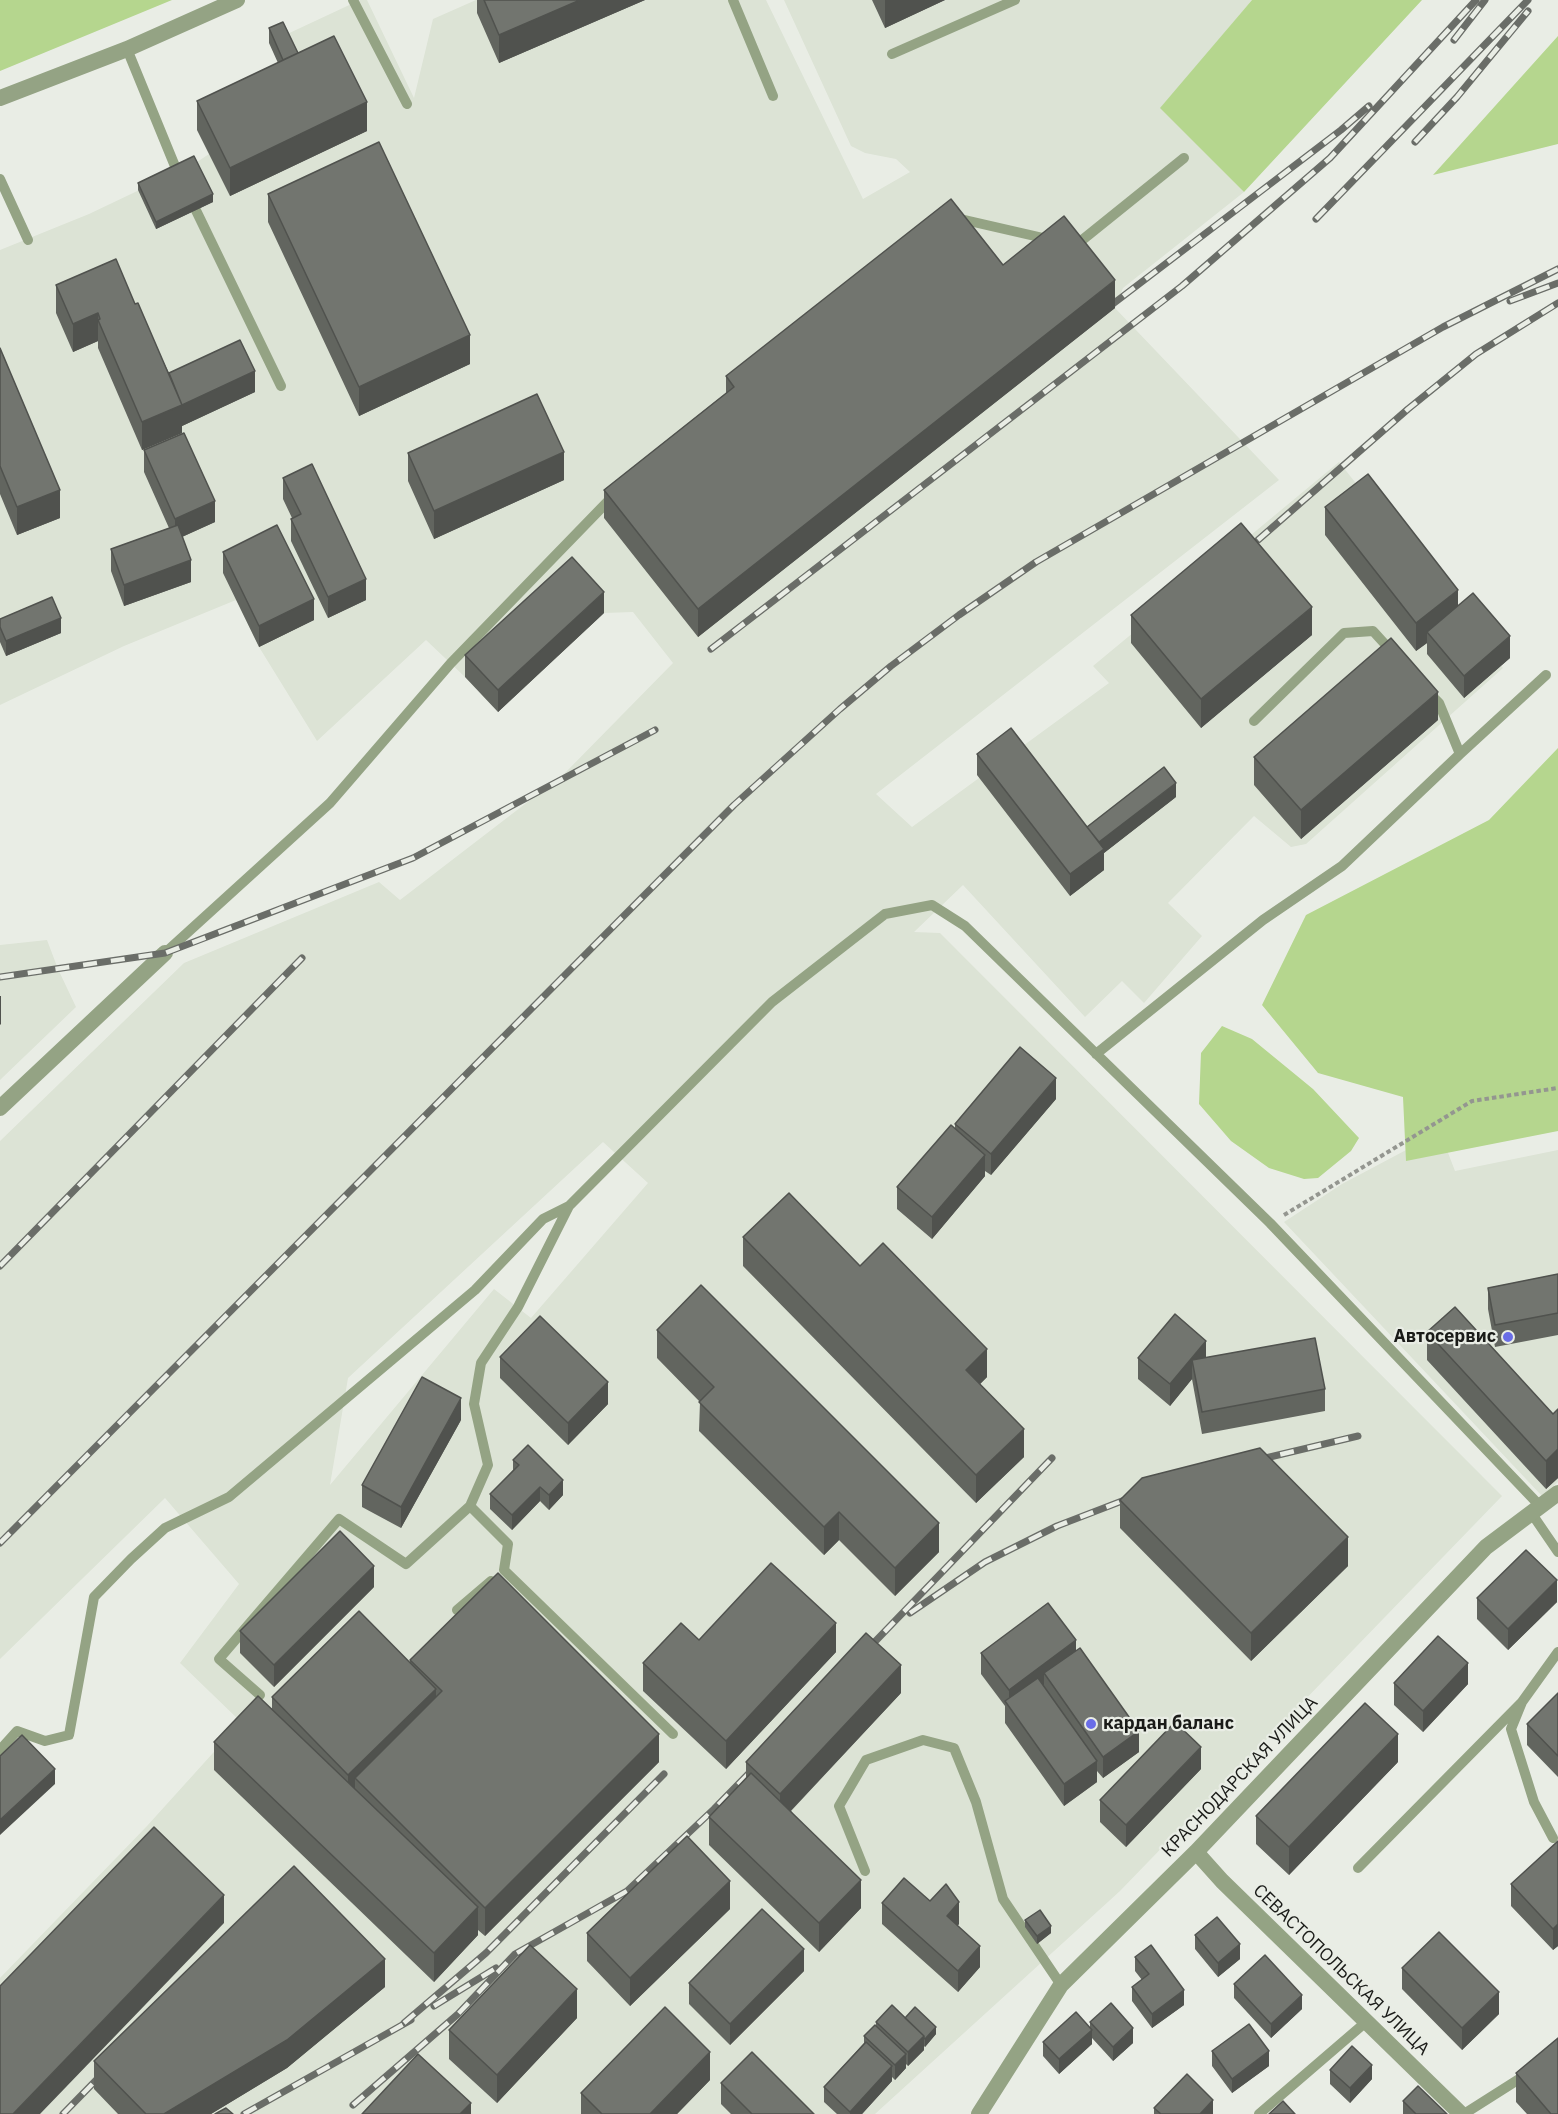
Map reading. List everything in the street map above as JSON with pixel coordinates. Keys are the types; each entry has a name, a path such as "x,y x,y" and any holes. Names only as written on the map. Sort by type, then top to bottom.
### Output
{"street":[{"path":"0,98 127,49 237,0"},
{"path":"0,1108 165,953"},
{"name":"КРАСНОДАРСКАЯ УЛИЦА","path":"979,2114 1061,1985 1196,1852 1486,1546 1558,1493"},
{"name":"СЕВАСТОПОЛЬСКАЯ УЛИЦА","path":"1196,1852 1222,1881 1462,2114"}],"lane":[{"path":"353,0 407,104"},
{"path":"733,0 773,96"},
{"path":"892,54 1015,0"},
{"path":"127,49 182,182"},
{"path":"941,214 1076,245 1184,158"},
{"path":"0,179 27,240"},
{"path":"188,193 281,386"},
{"path":"165,953 330,803 451,663 622,487"},
{"path":"1254,721 1344,633 1373,631 1402,663"},
{"path":"1096,1054 1263,920 1342,866 1546,675"},
{"path":"1424,687 1438,703 1460,754"},
{"path":"260,1695 219,1659 339,1519 406,1564 470,1506 488,1465 474,1404 481,1363 518,1307 569,1206 772,1002 885,914 932,905 965,926 1270,1223 1536,1510 1558,1552"},
{"path":"0,1750 17,1731 45,1741 69,1736 94,1597 131,1559 165,1528 229,1497 475,1290 543,1219 569,1206"},
{"path":"457,1610 504,1570 508,1545 470,1506"},
{"path":"504,1570 673,1734"},
{"path":"1358,1868 1522,1702 1558,1652"},
{"path":"1522,1702 1512,1729 1534,1802 1553,1838"},
{"path":"865,1870 839,1806 866,1760 923,1740 954,1748 976,1802 1003,1899 1061,1985"},
{"path":"1259,2114 1366,2022"},
{"path":"1462,2114 1535,2067"}],"path":[{"path":"1270,1223 1472,1101 1558,1088"}],"shaded area":[{"path":"360,0 367,0 414,98 433,19 476,0 766,0 863,199 910,172 896,159 865,153 851,146 784,0 1252,0 1161,108 1244,192 1123,288 1115,308 1279,480 876,794 912,827 1109,683 1093,666 1339,462 1503,668 1306,844 1291,847 1254,816 1168,903 1202,936 1144,1003 1122,981 1085,1017 963,885 914,932 940,933 1502,1496 1120,1891 875,2114 0,2114 0,1978 147,1826 241,1722 180,1663 239,1584 165,1498 0,1659 0,1141 184,963 379,882 400,900 564,774 673,663 633,612 604,613 498,712 426,640 317,741 259,647 236,600 124,646 0,705 0,250 89,214 194,164 209,154 197,130 289,86 283,36","holes":["603,1142 648,1183 531,1318 494,1289 330,1485 348,1378"]},
{"path":"47,940 76,1007 0,1080 0,945"},
{"path":"1440,1132 1455,1171 1558,1150 1558,1482 1542,1496 1284,1222 1342,1184"}],"green space":[{"path":"0,0 172,0 0,71"},
{"path":"1252,0 1422,0 1244,192 1160,108"},
{"path":"1558,36 1558,144 1433,175"},
{"path":"1558,748 1558,1131 1406,1161 1403,1097 1318,1073 1262,1005 1306,915 1489,820"},
{"path":"1222,1026 1252,1039 1313,1089 1359,1138 1351,1151 1318,1178 1304,1179 1269,1168 1231,1141 1199,1104 1201,1053"}],"building":[{"path":"484,0 580,0 499,35"},
{"path":"283,22 298,53 283,60 269,28"},
{"path":"334,36 367,102 230,168 197,101"},
{"path":"379,142 470,335 359,387 268,194"},
{"path":"194,156 213,194 156,222 138,183"},
{"path":"951,199 1003,265 1064,216 1115,280 698,609 604,490 734,387 726,376"},
{"path":"116,259 135,304 138,303 182,405 142,422 98,320 100,319 98,313 73,324 56,285"},
{"path":"240,340 255,371 180,406 182,405 169,373"},
{"path":"0,348 60,490 17,507 0,466"},
{"path":"537,394 564,452 434,511 408,453"},
{"path":"184,433 215,501 175,519 144,450"},
{"path":"312,464 366,579 328,597 291,519 301,514 283,478"},
{"path":"1368,474 1458,590 1416,623 1325,507"},
{"path":"1241,523 1312,607 1201,699 1131,615"},
{"path":"178,525 191,560 124,585 111,549"},
{"path":"277,525 314,599 259,626 223,552"},
{"path":"572,557 604,592 498,690 465,655"},
{"path":"1473,593 1510,636 1464,676 1427,632"},
{"path":"52,597 61,618 6,641 0,627 0,619"},
{"path":"1391,638 1438,692 1301,810 1254,757"},
{"path":"1011,728 1104,849 1070,874 977,754"},
{"path":"1164,767 1176,783 1099,842 1087,827"},
{"path":"1020,1047 1056,1078 991,1154 955,1124"},
{"path":"951,1125 985,1155 932,1217 897,1187"},
{"path":"789,1193 860,1266 883,1243 987,1349 966,1370 1024,1429 976,1475 743,1237"},
{"path":"1558,1274 1558,1313 1495,1325 1488,1288"},
{"path":"701,1285 939,1523 895,1568 839,1512 824,1527 699,1402 714,1387 657,1330"},
{"path":"1455,1307 1553,1414 1558,1409 1558,1449 1546,1461 1427,1332"},
{"path":"1175,1314 1206,1341 1170,1384 1138,1358"},
{"path":"540,1316 608,1382 568,1423 500,1357"},
{"path":"1315,1338 1325,1389 1202,1412 1192,1360"},
{"path":"422,1377 461,1398 401,1507 362,1485"},
{"path":"528,1445 563,1480 549,1495 540,1487 512,1515 490,1494 519,1465 513,1460"},
{"path":"1260,1448 1348,1537 1251,1633 1120,1500 1142,1478"},
{"path":"340,1531 374,1566 274,1665 240,1631"},
{"path":"1526,1550 1557,1580 1508,1629 1477,1598"},
{"path":"771,1563 836,1623 726,1741 643,1663 681,1623 699,1640"},
{"path":"498,1573 659,1734 485,1908 355,1778 442,1691 410,1660"},
{"path":"1048,1603 1076,1640 1009,1690 981,1653"},
{"path":"359,1611 436,1689 348,1775 272,1697"},
{"path":"866,1633 901,1665 780,1794 746,1762"},
{"path":"1438,1636 1468,1663 1423,1711 1394,1683"},
{"name":"кардан баланс","path":"1080,1648 1139,1731 1103,1757 1044,1673"},
{"path":"1038,1678 1097,1761 1064,1784 1005,1701"},
{"path":"1558,1693 1558,1756 1527,1724"},
{"path":"258,1696 478,1907 434,1953 214,1742"},
{"path":"1365,1703 1398,1734 1289,1847 1256,1816"},
{"path":"1175,1722 1201,1747 1126,1825 1100,1800"},
{"path":"22,1735 55,1769 0,1820 0,1756"},
{"path":"751,1773 861,1880 819,1923 709,1817"},
{"path":"154,1827 224,1895 13,2114 0,2114 0,1986"},
{"path":"687,1836 730,1881 630,1978 587,1933"},
{"path":"1558,1841 1558,1924 1553,1929 1511,1884"},
{"path":"294,1866 385,1959 287,2040 164,2114 146,2114 94,2061"},
{"path":"904,1878 930,1901 946,1884 959,1902 947,1916 980,1946 958,1971 882,1903"},
{"path":"762,1909 804,1949 730,2024 689,1983"},
{"path":"1040,1910 1051,1926 1037,1936 1025,1920"},
{"path":"1217,1917 1240,1944 1218,1963 1195,1935"},
{"path":"1439,1932 1499,1992 1462,2028 1402,1968"},
{"path":"530,1945 577,1989 497,2075 449,2030"},
{"path":"1151,1945 1184,1990 1152,2014 1132,1987 1149,1974 1135,1957"},
{"path":"1265,1955 1302,1995 1271,2024 1234,1984"},
{"path":"1111,2003 1133,2028 1113,2047 1090,2022"},
{"path":"892,2005 924,2036 908,2052 876,2022"},
{"path":"665,2007 710,2052 650,2114 602,2114 581,2093"},
{"path":"915,2007 936,2027 925,2039 905,2018"},
{"path":"1076,2012 1092,2030 1059,2059 1043,2042"},
{"path":"1249,2024 1269,2051 1232,2079 1212,2051"},
{"path":"875,2025 906,2054 895,2065 864,2036"},
{"path":"1558,2038 1558,2114 1551,2114 1516,2073"},
{"path":"866,2042 892,2066 850,2112 824,2087"},
{"path":"1352,2046 1372,2065 1350,2088 1330,2070"},
{"path":"752,2052 814,2114 752,2114 721,2083"},
{"path":"418,2054 471,2103 460,2114 362,2114"},
{"path":"1187,2074 1213,2100 1200,2114 1161,2114 1154,2108"},
{"path":"1418,2086 1447,2114 1416,2114 1403,2101"},
{"path":"1283,2101 1295,2114 1269,2114"},
{"path":"226,2108 233,2114 215,2114"}],"railway":[{"path":"711,649 1182,286 1330,158 1476,0"},
{"path":"1454,40 1485,0"},
{"path":"1316,219 1528,0"},
{"path":"1415,142 1457,97 1528,11"},
{"path":"1101,313 1341,130 1369,106"},
{"path":"0,1543 734,805 891,666 959,615 1036,562 1443,327 1558,269"},
{"path":"1510,301 1558,283"},
{"path":"1258,540 1408,409 1476,354 1558,303"},
{"path":"0,977 165,953 413,858 655,730"},
{"path":"0,1266 302,958"},
{"path":"1253,1461 1358,1436"},
{"path":"865,1652 1052,1458"},
{"path":"910,1613 985,1562 1057,1526 1135,1496"},
{"path":"353,2105 458,2014 515,1954 627,1891 757,1765"},
{"path":"404,2023 486,1953 664,1774"},
{"path":"434,2006 496,1968"},
{"path":"244,2114 411,2020"},
{"path":"63,2114 105,2071"}],"place":[{"name":"Автосервис","path":"1508,1337"},
{"name":"кардан баланс","path":"1091,1724"}]}
